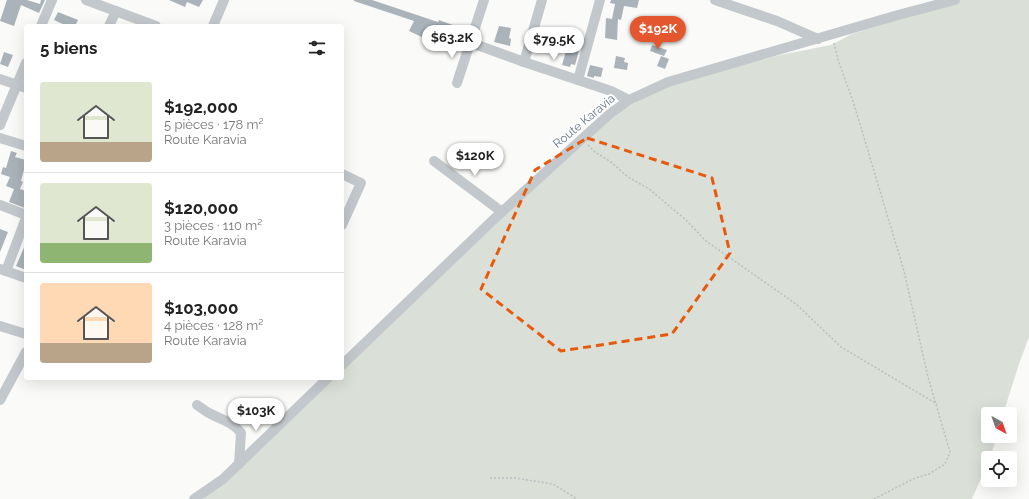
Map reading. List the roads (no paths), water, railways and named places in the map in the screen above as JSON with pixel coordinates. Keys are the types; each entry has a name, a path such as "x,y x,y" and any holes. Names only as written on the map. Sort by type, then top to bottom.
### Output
{"street":[{"path":"42,24 52,0"},
{"path":"86,0 151,24"},
{"path":"214,24 224,0"},
{"path":"457,82 484,0"},
{"path":"524,62 542,0"},
{"path":"578,80 600,0"},
{"path":"715,0 777,21 818,39"},
{"name":"Route Karavia","path":"344,363 502,212 611,113 629,100 668,82 898,15 956,0"},
{"path":"110,24 116,11"},
{"path":"469,42 611,91 629,100"},
{"path":"0,125 22,87 24,75"},
{"path":"0,80 22,87"},
{"path":"0,138 24,145"},
{"path":"434,161 502,212"},
{"path":"344,175 361,183 344,221"},
{"path":"0,205 24,215"},
{"path":"24,221 3,270 24,277"},
{"path":"0,326 24,333"},
{"path":"0,400 4,385 24,355"},
{"path":"194,499 223,479 326,380"},
{"path":"197,405 210,414 227,421 236,427 241,433 239,464"}]}
